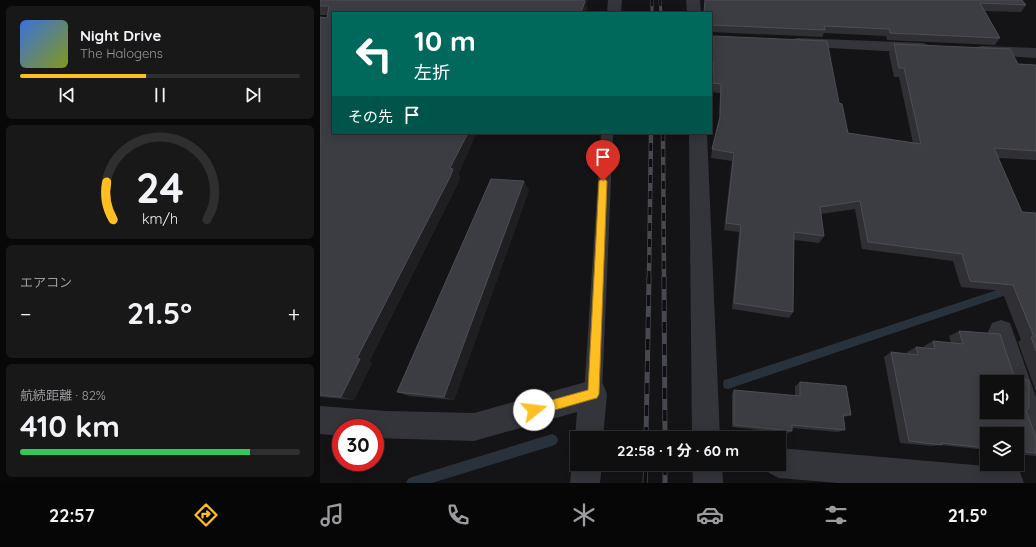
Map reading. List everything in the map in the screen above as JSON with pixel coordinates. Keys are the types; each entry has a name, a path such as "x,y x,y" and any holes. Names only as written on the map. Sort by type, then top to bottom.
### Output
{"street":[{"path":"614,12 615,0"},
{"path":"693,0 694,12"},
{"path":"782,42 941,49"},
{"path":"965,50 1036,53"},
{"path":"698,134 706,431"},
{"path":"1001,332 1036,438"},
{"path":"320,420 387,426 474,427 593,394 590,431"},
{"path":"786,464 930,479 1009,483"},
{"path":"585,483 586,471"},
{"path":"707,471 708,483"}],"lane":[{"path":"593,394 607,134"}],"building":[{"path":"320,0 585,1 581,12 332,12 332,134 467,134 450,168 453,169 450,177 357,358 360,359 341,397 320,395 320,17 327,18 329,6 320,6"},
{"path":"705,0 1022,0 1026,5 980,3 1000,38 890,33 889,29 824,26 825,30 712,25 712,12 704,12"},
{"path":"713,36 827,41 839,103 842,104 848,133 921,144 904,68 899,68 894,44 1010,49 1018,64 1036,65 1036,151 994,148 1022,212 1036,213 1036,351 1031,337 1034,337 1013,285 970,281 962,254 868,242 860,201 820,207 824,236 794,232 793,312 734,303 741,225 726,223 734,153 712,149 720,117 721,84 712,83 714,63 712,63"},
{"path":"491,179 524,181 444,397 397,392"},
{"path":"959,331 1000,334 1014,375 980,375 980,419 1024,419 1024,380 1029,380 1029,408 1026,410 1036,438 1036,453 1024,452 1024,427 980,427 980,447 909,441 891,352 918,355 916,347 935,349 933,341 963,344"},
{"path":"800,382 846,386 851,415 843,415 845,430 792,425 792,431 734,425 734,390 800,396"}],"waterway":[{"path":"728,384 1036,281"},
{"path":"412,483 552,440"}],"railway":[{"path":"652,0 652,12"},
{"path":"660,0 661,12"},
{"path":"649,279 651,134"},
{"path":"663,134 664,279"},
{"path":"646,431 649,278"},
{"path":"664,278 665,431"},
{"path":"645,483 646,471"},
{"path":"665,471 665,483"}],"route":[{"path":"534,410 593,394 603,181"}]}
